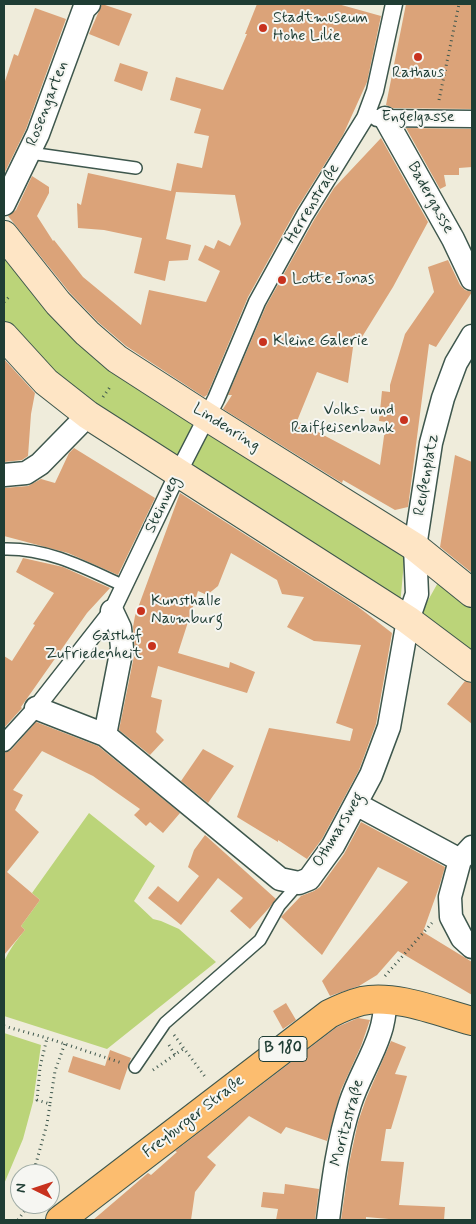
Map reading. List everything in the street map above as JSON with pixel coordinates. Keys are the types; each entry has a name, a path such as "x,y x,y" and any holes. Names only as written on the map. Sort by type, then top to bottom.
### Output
{"main road":[{"name":"Lindenring","path":"4,236 58,303 87,333 118,359 211,408 415,547 472,593"},
{"path":"4,336 46,382 88,415 408,620 472,668"},
{"name":"Freyburger Straße","path":"71,1217 220,1097 329,1014 361,1001 380,999 410,1004 472,1021"}],"street":[{"name":"Rosengarten","path":"4,204 30,153 84,9 89,4"},
{"name":"Herrenstraße","path":"211,408 257,302 305,216 375,118 375,91 394,4"},
{"name":"Engelgasse","path":"375,118 472,118"},
{"name":"Badergasse","path":"375,118 453,239 472,279"},
{"name":"Reußenplatz","path":"408,620 417,594 415,547 431,443 443,398 456,363 472,336"},
{"name":"Steinweg","path":"4,743 36,708 112,611 211,408"},
{"path":"4,475 26,472 40,464 88,415"},
{"path":"36,708 105,736 122,648 120,628 112,611"},
{"name":"Othmarsweg","path":"105,736 280,879 299,883 309,879 333,846 371,775 388,727 408,620"},
{"path":"356,804 466,853 450,897 451,917 462,938 472,947"},
{"name":"Moritzstraße","path":"328,1220 333,1178 342,1135 357,1084 380,1034 384,1017 380,999"}],"lane":[{"path":"30,153 136,168"},
{"path":"4,549 22,548 72,561 124,586"},
{"path":"135,1067 165,1023 260,940 279,906 299,883"}],"path":[{"path":"435,118 459,4"},
{"path":"4,302 10,296"},
{"path":"380,999 381,982 430,924 451,917"},
{"path":"4,1026 64,1043 135,1067"},
{"path":"47,1038 40,1067 37,1100 50,1104"},
{"path":"37,1164 47,1124 55,1072 64,1043"},
{"path":"168,1044 175,1055"},
{"path":"148,1073 183,1048 220,1097"}],"green space":[{"path":"4,250 61,322 405,550 400,606 59,383 4,324"},
{"path":"440,579 472,604 472,661 417,620"},
{"path":"89,813 155,866 134,901 153,919 179,929 216,962 107,1049 4,1016 4,964 16,941 25,930 21,926 40,900 32,893"},
{"path":"4,1033 41,1045 33,1102 23,1139 12,1164 10,1164 10,1170 4,1184"}],"building":[{"path":"102,4 132,14 119,46 89,34"},
{"path":"257,4 338,4 381,16 367,82 343,135 296,210 248,297 207,395 204,397 126,346 98,322 70,293 8,216 16,210 32,176 49,187 49,193 37,216 53,241 83,277 141,325 149,290 206,302 220,271 198,260 205,245 214,249 218,240 230,246 241,224 235,195 176,192 166,239 191,245 188,260 169,261 165,281 134,273 142,238 104,230 78,228 77,203 81,205 88,173 171,191 177,163 202,168 209,136 194,133 201,109 170,100 176,77 223,90 247,34 245,34"},
{"path":"406,4 472,4 472,109 393,108 386,105"},
{"path":"35,8 66,19 26,129 4,174 4,84 14,54 18,56"},
{"path":"120,63 148,72 142,91 114,81"},
{"path":"406,128 472,129 472,167 459,168 459,175 444,175 446,186 440,189"},
{"path":"381,138 428,222 393,287 362,337 355,333 348,383 317,372 297,421 380,465 386,422 379,421 382,391 390,392 390,385 405,334 434,292 428,267 448,260 460,285 465,290 472,292 436,347 429,344 408,507 395,510 343,480 342,483 223,409 232,395 228,395 266,306 314,220 334,188"},
{"path":"4,359 35,393 31,414 28,456 22,460 4,462"},
{"path":"74,448 155,498 118,575 68,553 4,536 4,488 28,486 41,479 55,483 69,453"},
{"path":"455,455 472,462 472,573 440,547"},
{"path":"180,493 357,606 392,633 376,724 359,770 322,839 307,859 237,817 269,728 350,741 353,729 336,723 361,645 314,641 287,627 304,597 282,594 277,580 231,553 218,586 207,595 198,591 178,653 229,668 230,662 255,672 247,693 158,666 151,697 162,700 156,732 164,740 150,755 119,730 135,651 133,627 135,616"},
{"path":"23,558 63,567 110,588 87,613 22,708 4,728 4,656 12,661 35,625 33,624 54,593 16,572"},
{"path":"465,681 472,683 472,724 447,704"},
{"path":"36,722 98,746 180,813 163,833 150,822 146,826 134,815 140,809 93,776 42,751 13,790 23,795 15,810 39,832 7,872 40,900 21,926 25,930 4,955 4,753 11,750"},
{"path":"203,749 234,766 208,803 181,781"},
{"path":"361,822 445,867 423,932 472,962 472,995 398,951 377,975 359,986 330,996 322,981 408,882 378,867 322,955 281,917 301,896 320,887 344,854"},
{"path":"205,835 276,899 250,929 230,911 243,898 218,878 181,925 148,898 158,886 178,902 199,876 188,867 194,850"},
{"path":"286,1003 296,1020 283,1029 273,1011"},
{"path":"358,1018 370,1020 361,1046 341,1090 327,1141 286,1127 281,1134 249,1116 207,1157 216,1165 195,1192 191,1220 93,1220 148,1173 151,1175 177,1152 175,1151 337,1027"},
{"path":"391,1041 406,1047 395,1074 407,1076 391,1129 386,1129 381,1161 404,1162 399,1205 445,1207 444,1220 400,1220 366,1217 366,1220 341,1220 349,1164 358,1122"},
{"path":"110,1050 131,1058 120,1090 68,1072 73,1056 105,1066"},
{"path":"285,1184 319,1189 315,1220 276,1220 278,1209 261,1207 263,1192 284,1194"}],"place":[{"name":"Stadtmuseum Hohe Lilie","path":"263,28"},
{"name":"Rathaus","path":"418,57"},
{"name":"Lotte Jonas","path":"282,280"},
{"name":"Kleine Galerie","path":"263,342"},
{"name":"Volks- und Raiffeisenbank","path":"404,420"},
{"name":"Kunsthalle Naumburg","path":"141,611"},
{"name":"Gasthof Zufriedenheit","path":"152,646"}]}
